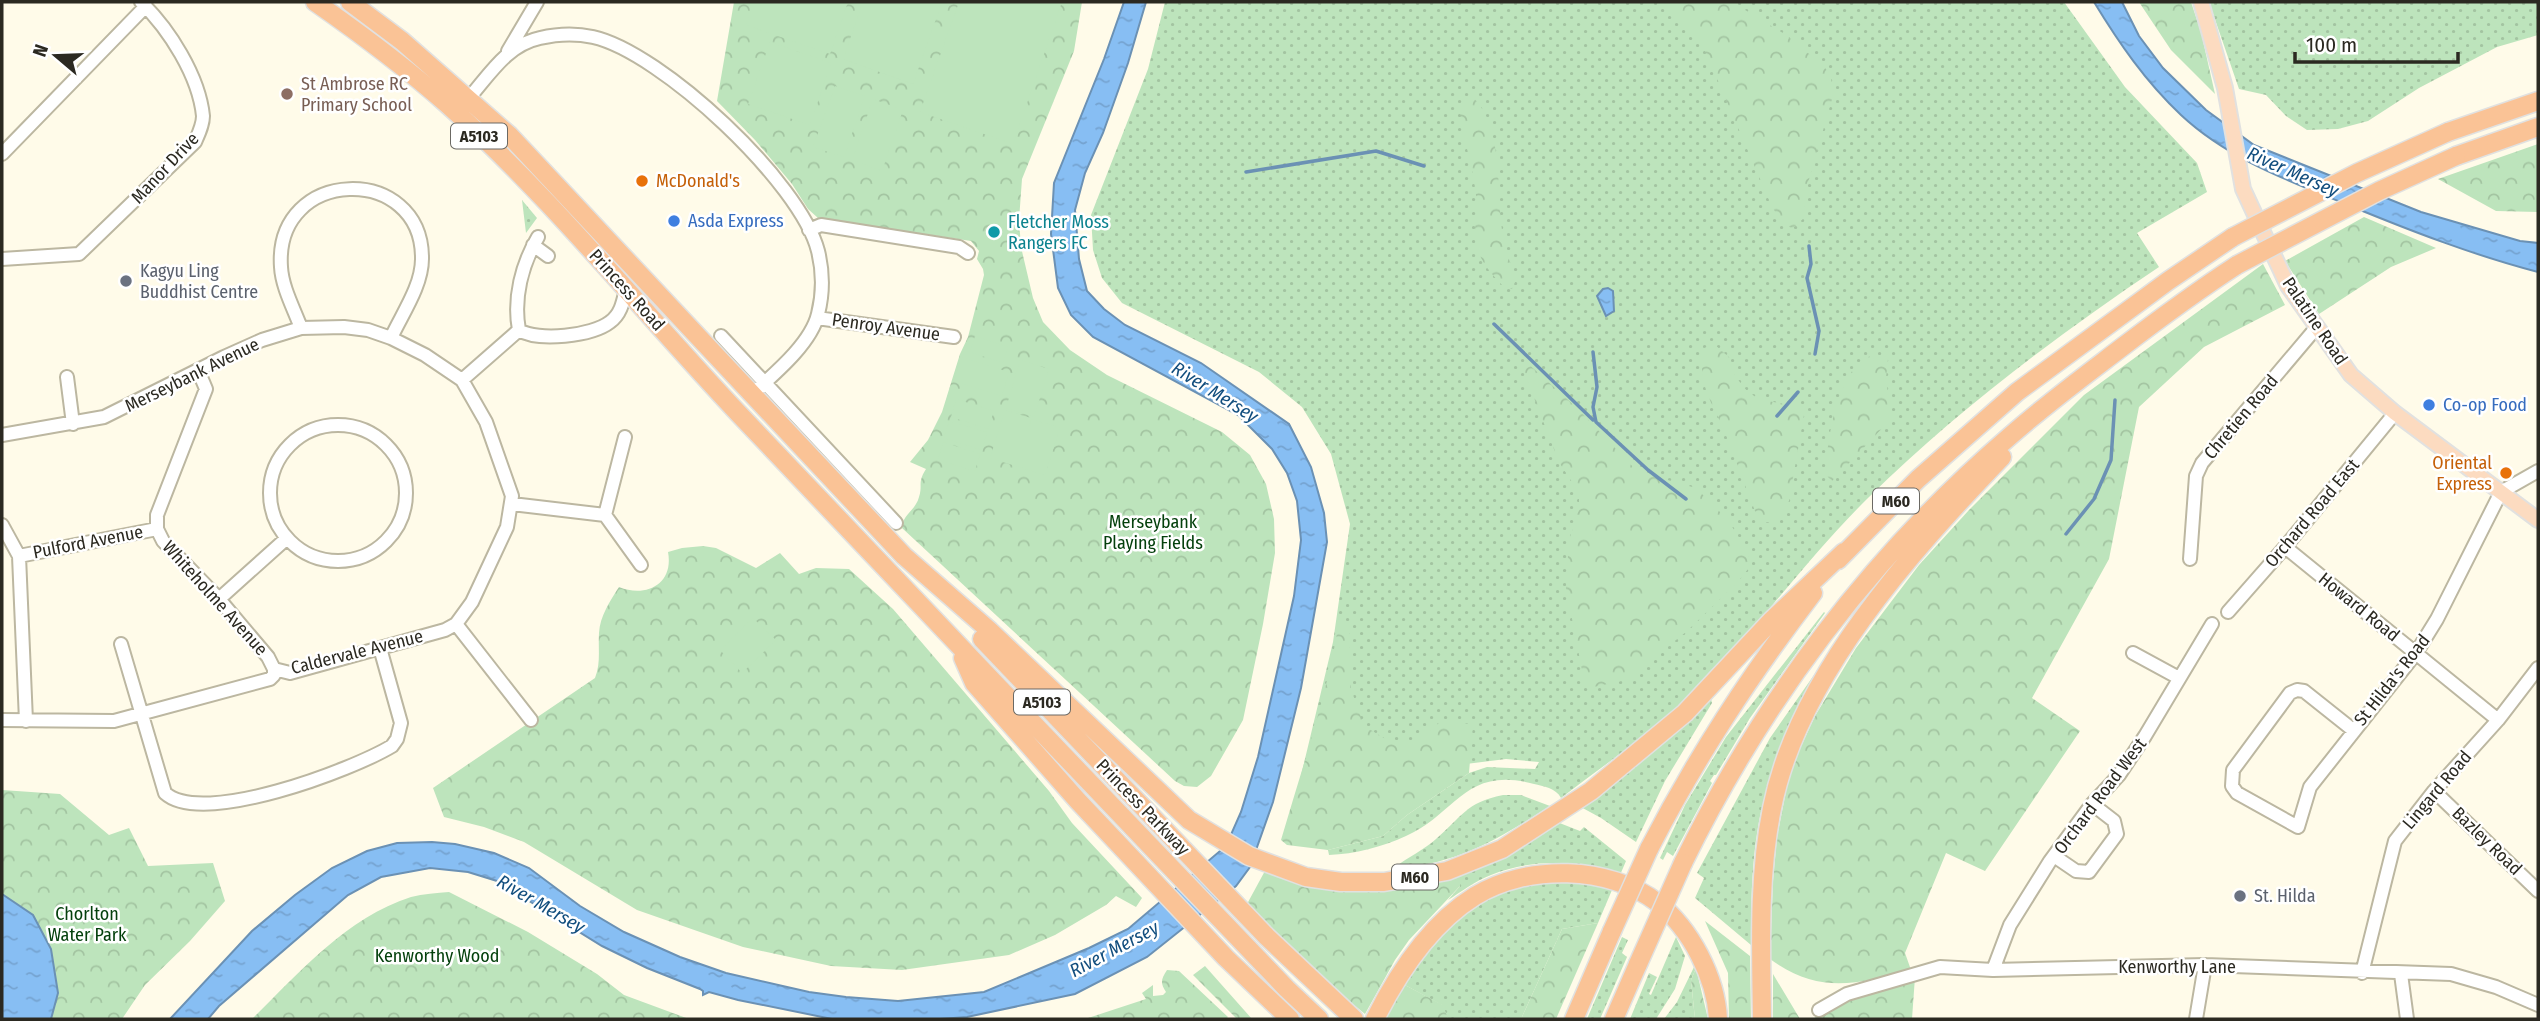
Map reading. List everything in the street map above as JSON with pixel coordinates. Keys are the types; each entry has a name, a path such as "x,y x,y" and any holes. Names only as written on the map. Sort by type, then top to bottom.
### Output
{"highway":[{"name":"Princess Road","path":"315,2 379,47 448,105 551,206 736,411 918,601"},
{"name":"Princess Road","path":"350,2 402,41 509,135 757,389 904,556 938,588"},
{"name":"M60","path":"938,588 990,631 1163,797 1203,829 1249,856 1306,877 1342,882 1384,882 1427,876 1463,866 1502,849 1591,791 1685,713 1772,620 1918,479 2017,392 2168,281 2233,237 2357,173 2448,132 2538,102"},
{"name":"M60","path":"1614,1019 1683,863 1751,737 1785,685 1839,615 1893,551 1952,489 2008,437 2067,389 2191,294 2237,265 2379,191 2456,156 2538,127"},
{"name":"M60","path":"1762,1019 1761,925 1764,866 1772,805 1793,740 1821,686 1859,625 1913,555 1962,499 2067,389"},
{"name":"M60","path":"1574,1019 1649,849 1691,771 1741,690 1844,552"},
{"name":"Princess Parkway","path":"938,588 985,643 1267,937 1354,1019"},
{"name":"Princess Parkway","path":"918,601 1319,1019"},
{"path":"958,645 974,683 1226,958 1290,1019"},
{"path":"1376,1016 1423,943 1447,918 1488,889 1512,880 1551,874 1580,874 1617,883 1641,892 1658,903 1682,928 1696,950 1717,1010"}],"main road":[{"name":"Palatine Road","path":"2201,2 2215,47 2243,189 2288,286 2351,375 2395,413 2538,520"}],"street":[{"path":"469,98 508,51 537,2"},
{"path":"2,154 144,4"},
{"name":"Manor Drive","path":"2,259 79,254 195,142 203,115 194,83 181,51 165,27 144,4"},
{"path":"508,51 538,38 577,34 620,47 664,72 724,123 747,146 790,200 818,249 821,272 817,318 802,345 757,389"},
{"path":"302,328 281,270 285,232 312,200 332,190 355,189 378,192 398,204 414,223 419,239 422,260 417,283 391,338"},
{"path":"809,230 821,225 872,232 959,247 968,253"},
{"path":"519,330 520,284 526,259 536,241 548,256"},
{"path":"519,330 526,334 559,336 587,333 609,323 620,312 626,289"},
{"name":"Penroy Avenue","path":"817,318 954,337"},
{"name":"Merseybank Avenue","path":"2,435 104,417 262,340 302,328 344,327 368,330 425,355 462,380"},
{"name":"Chretien Road","path":"2190,559 2196,477 2202,463 2316,328"},
{"path":"519,330 462,380 486,422 510,487 512,505 507,527 472,601 456,624 531,720"},
{"name":"Princess Road","path":"721,336 757,389 896,523"},
{"name":"Whiteholme Avenue","path":"198,370 206,388 157,514 157,528 163,541 219,599 268,657 274,669"},
{"path":"67,377 74,424"},
{"name":"Orchard Road East","path":"2228,612 2286,547 2395,413"},
{"path":"339,425 362,430 383,442 394,454 406,489 404,509 396,529 382,545 364,556 344,561 323,559 303,552 287,538 277,523 271,505 270,487 275,468 295,440 323,426 339,425"},
{"path":"605,515 625,438"},
{"path":"2501,492 2538,471"},
{"name":"St Hilda's Road","path":"2353,730 2304,691 2290,692 2233,770 2232,786 2237,793 2298,827 2310,787 2416,653 2437,619 2501,492"},
{"path":"885,511 895,501"},
{"path":"512,505 605,515 641,565"},
{"path":"2,524 19,556 26,720"},
{"name":"Pulford Avenue","path":"19,556 157,528"},
{"path":"219,599 287,538"},
{"name":"Howard Road","path":"2286,547 2498,720"},
{"name":"Caldervale Avenue","path":"2,720 114,722 270,678 274,675 274,669 290,673 445,630 456,624"},
{"name":"Orchard Road West","path":"1993,970 2010,925 2054,856 2092,804 2126,766 2212,624"},
{"path":"121,644 162,786 165,793 184,804 280,792 356,764 392,746 397,739 401,723 380,648"},
{"path":"2133,653 2179,678"},
{"name":"Lingard Road","path":"2362,972 2395,841 2434,791 2498,720 2538,667"},
{"name":"Bazley Road","path":"2434,791 2538,891"},
{"path":"2054,856 2077,871 2089,872 2117,834 2113,821 2092,804"},
{"path":"2196,1019 2205,965"},
{"name":"Kenworthy Lane","path":"1819,1010 1847,994 1940,967 1993,970 2205,965 2458,975 2496,987 2538,1005"},
{"path":"2401,974 2407,1019"}],"green space":[{"name":"Merseybank Playing Fields","path":"734,2 1082,2 1074,51 1022,179 1019,220 1021,247 1033,298 1043,322 1070,350 1107,375 1222,432 1250,455 1266,484 1274,519 1275,553 1243,720 1211,776 1197,787 1184,786 1175,781 902,528 904,520 917,502 926,469 910,462 928,440 942,412 968,337 984,275 977,259 979,251 971,241 818,218 808,209 792,184 755,140 717,101"},
{"path":"754,2 848,2 830,54 746,25"},
{"path":"863,2 942,2 913,84 843,59"},
{"path":"959,2 1062,2 1013,144 920,112"},
{"path":"1165,2 2064,2 2125,87 2197,163 2207,192 2137,233 2159,267 2082,320 1936,435 1846,521 1698,688 1614,758 1561,798 1553,790 1541,786 1511,780 1492,781 1476,786 1423,827 1406,836 1368,849 1329,855 1328,850 1383,836 1407,815 1469,773 1487,767 1535,769 1539,762 1506,759 1466,764 1293,809 1333,642 1350,524 1331,454 1302,407 1259,372 1122,303 1102,278 1093,250 1091,215 1148,69"},
{"path":"1656,2 1732,2 1786,35 1825,67 1834,92 1806,190 1804,218 1793,228 1782,225 1769,200 1700,39"},
{"path":"2139,2 2191,2 2201,32 2215,94 2171,50"},
{"path":"2209,2 2538,2 2538,35 2497,47 2419,88 2368,121 2338,129 2307,130 2286,116 2266,95 2239,89"},
{"path":"770,42 831,63 810,125 748,104"},
{"path":"835,86 865,96 844,157 813,147"},
{"path":"1472,96 1482,109 1494,141 1502,230 1515,282 1512,289 1506,289 1492,274 1476,244 1476,195 1460,104"},
{"path":"873,99 903,110 882,171 852,160"},
{"path":"2538,144 2538,212 2496,211 2438,179"},
{"path":"522,200 537,218 526,233"},
{"path":"2364,217 2436,248 2391,267 2319,314 2285,261"},
{"path":"2263,264 2285,305 2204,347 2139,407 2109,559 2032,698 2080,731 1985,871 1946,853 1905,953 1911,970 1856,982 1822,982 1805,978 1770,959 1777,837 1787,786 1797,755 1815,716 1856,648 1919,565 1969,510 2084,395"},
{"path":"975,336 1008,347 1003,363 970,352"},
{"path":"1715,345 1730,358 1735,376 1747,391 1760,400 1805,409 1789,501 1776,523 1764,522 1755,511 1704,384 1704,348"},
{"path":"1884,355 1888,359 1886,378 1891,419 1832,481 1826,475 1826,462 1830,431 1839,398 1852,371 1863,360"},
{"path":"961,357 1009,372 1002,396 954,381"},
{"path":"1020,360 1049,369 1034,417 1006,408"},
{"path":"1525,361 1578,409 1633,467 1696,488 1728,520 1752,564 1737,583 1686,632 1626,680 1589,688 1582,685 1582,670 1566,588 1569,540 1579,509 1579,493 1559,462 1522,367"},
{"path":"956,399 994,411 988,429 951,417"},
{"path":"1005,410 1031,418 1029,427 1032,419 1060,428 1045,475 990,458"},
{"path":"949,421 987,432 982,450 944,438"},
{"path":"943,442 980,454 975,471 938,460"},
{"path":"703,546 716,548 756,568 780,553 799,574 816,568 849,569 893,609 1049,791 1072,823 1142,898 1136,907 1116,896 1106,905 1055,935 1009,955 902,970 831,966 743,947 637,910 524,842 484,827 444,817 433,788 595,678 599,661 601,621 619,587 639,591 656,586 667,573 668,552"},
{"path":"1824,612 1710,781 1712,783 1673,856 1667,852 1663,860 1660,858 1685,805 1726,737"},
{"path":"753,618 776,640 742,673 720,650"},
{"path":"1339,622 1349,632 1351,689 1364,726 1394,744 1415,743 1440,722 1473,724 1469,773 1407,815 1383,836 1328,850 1287,845 1281,840 1321,705"},
{"path":"1828,655 1800,710 1767,787 1754,854 1751,945 1695,898 1704,878 1697,873 1770,738"},
{"path":"1711,699 1712,703 1665,781 1636,842 1579,806 1666,739"},
{"name":"Chorlton Water Park","path":"2,790 60,794 109,835 129,828 148,866 213,863 225,901 190,941 145,985 122,1019 2,1019"},
{"path":"1503,795 1521,795 1550,806 1514,829 1457,856 1416,866 1395,867 1431,843 1472,806"},
{"path":"1557,822 1580,831 1584,827 1626,861 1620,875 1572,864 1523,866 1485,877 1448,900 1460,886 1421,881"},
{"path":"1266,869 1421,881 1461,878 1460,886 1409,940 1365,1014 1310,969 1247,904"},
{"path":"1554,881 1592,884 1612,890 1598,923 1562,929 1521,1019 1448,1019 1442,1005 1403,984 1437,940 1478,904 1511,887"},
{"name":"Kenworthy Wood","path":"449,892 528,932 597,974 624,995 689,1019 252,1019 325,949 365,918 411,897"},
{"path":"1705,921 1750,956 1751,1019 1729,1019 1728,973"},
{"path":"1598,923 1556,1019 1521,1019 1562,929"},
{"path":"1622,937 1628,940 1622,953 1627,957 1600,1019 1587,1019"},
{"path":"1676,937 1685,956 1675,989 1656,1019 1630,1019 1649,973 1657,977 1649,994 1651,995"},
{"path":"1205,966 1252,1019 1237,1019 1193,975"},
{"path":"1694,967 1696,968 1691,980 1695,1019 1664,1019 1677,1002"},
{"path":"1696,968 1708,1019 1695,1019 1691,980"},
{"path":"1167,970 1179,971 1228,1017 1085,1019 1146,999 1142,993 1153,985 1153,996 1163,995 1166,992 1162,981"},
{"path":"1773,974 1800,1019 1773,1019"},
{"path":"1915,977 1912,1019 1813,1019 1841,998"},
{"path":"1403,984 1443,1005 1448,1019 1385,1019"}],"water":[{"name":"River Mersey","path":"1124,2 1146,2 1128,63 1103,133 1085,173 1075,210 1079,259 1087,291 1125,325 1201,363 1289,424 1311,467 1324,513 1327,542 1301,688 1273,802 1250,867 1236,886 1147,957 1075,994 967,1017 832,1019 709,992 703,995 700,989 602,946 497,881 468,872 430,868 381,877 348,895 219,1006 208,1019 170,1019 252,931 295,895 332,868 367,851 397,843 455,844 494,853 529,868 580,906 624,932 680,957 726,973 809,992 898,1001 984,992 1089,948 1128,929 1226,846 1241,812 1258,757 1294,596 1301,540 1297,501 1287,473 1272,449 1238,415 1093,337 1071,315 1058,288 1051,234 1054,183"},
{"name":"River Mersey","path":"2094,2 2122,2 2139,36 2163,68 2206,110 2254,145 2421,212 2520,241 2538,243 2538,272 2466,250 2372,215 2260,168 2219,144 2199,131 2156,89 2123,47"},
{"path":"1603,289 1613,291 1614,311 1606,316 1597,296"},
{"name":"Chorlton Water Park","path":"2,894 33,915 51,949 58,993 51,1019 2,1019"}],"waterway":[{"path":"1246,172 1376,151 1424,166"},
{"path":"1809,246 1811,264 1807,278 1819,331 1815,354"},
{"path":"1494,324 1593,420"},
{"path":"1593,352 1597,387 1593,407 1596,422 1648,470 1686,499"},
{"path":"1777,416 1798,392"},
{"path":"2066,534 2094,499 2111,460 2115,400"}],"place":[{"name":"St Ambrose RC Primary School","path":"287,94"},
{"name":"McDonald's","path":"642,181"},
{"name":"Asda Express","path":"674,221"},
{"name":"Fletcher Moss Rangers FC","path":"994,232"},
{"name":"Kagyu Ling Buddhist Centre","path":"126,281"},
{"name":"Co-op Food","path":"2429,405"},
{"name":"Oriental Express","path":"2506,473"},
{"name":"St. Hilda","path":"2240,896"}]}
